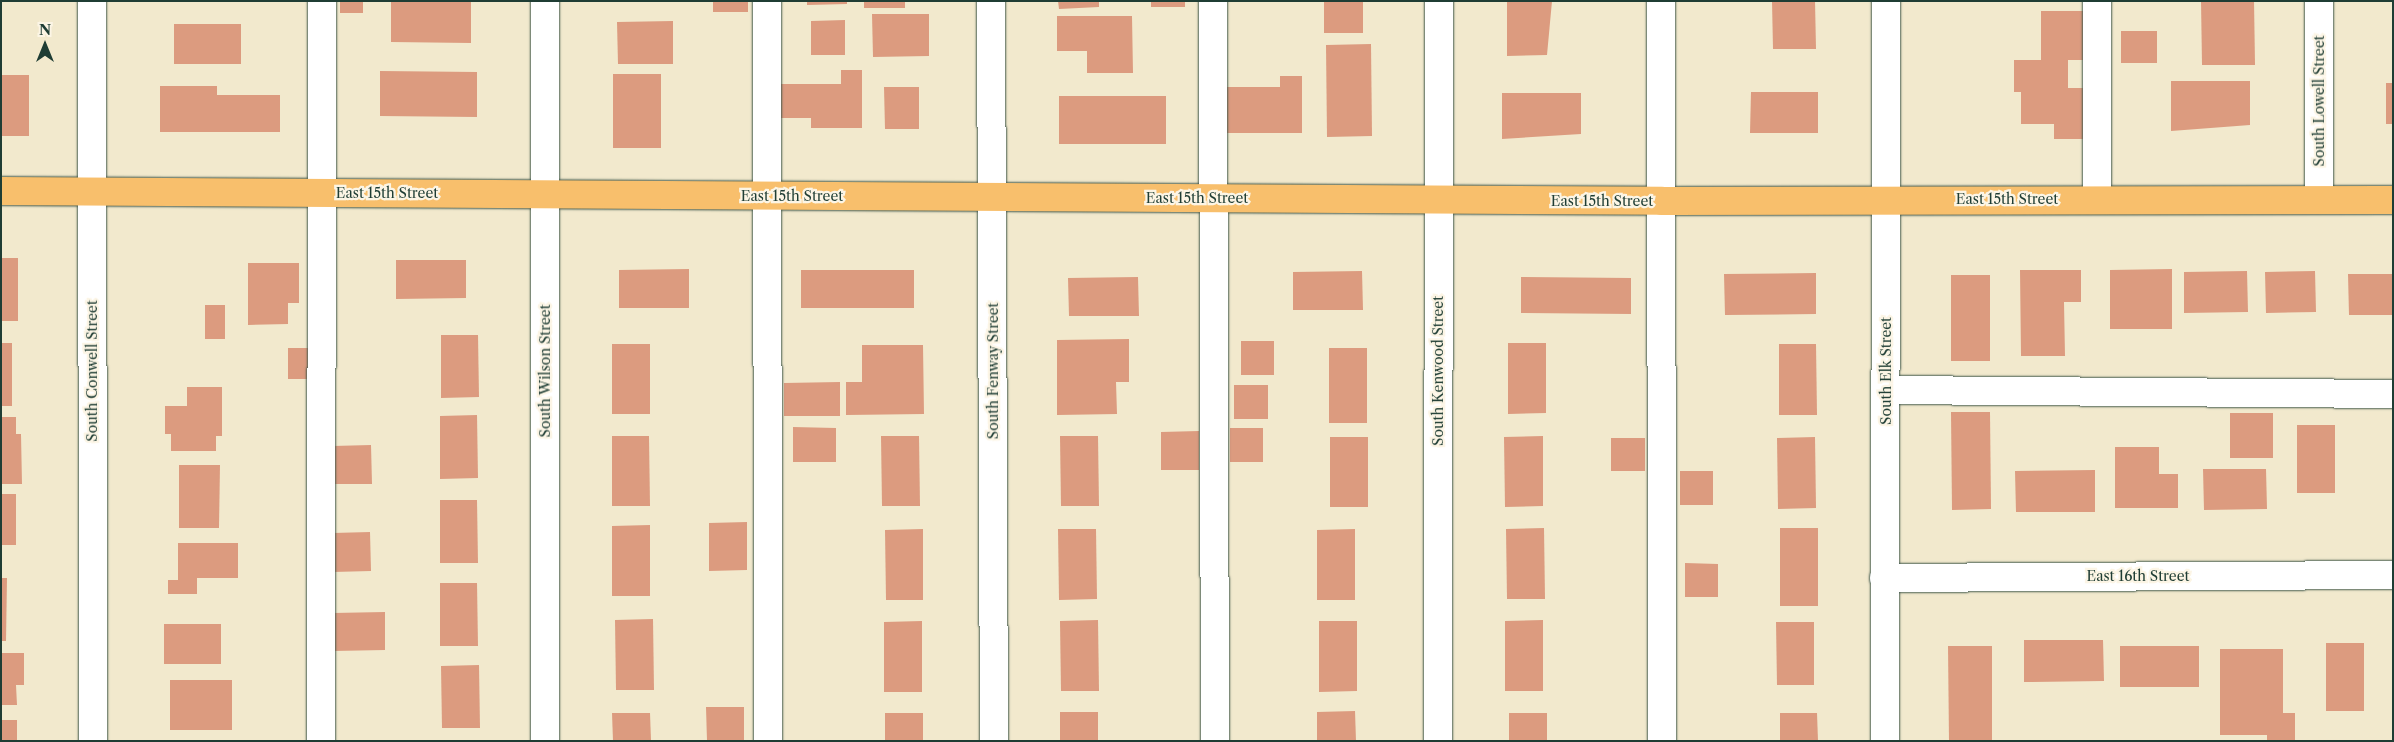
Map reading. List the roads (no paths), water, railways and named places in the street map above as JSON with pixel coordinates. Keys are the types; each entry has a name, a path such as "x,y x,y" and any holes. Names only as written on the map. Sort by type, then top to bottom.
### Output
{"main road":[{"name":"East 15th Street","path":"1,191 1662,201 1886,199 2393,200"}],"street":[{"name":"South Conwell Street","path":"92,1 93,741"},
{"path":"321,741 322,1"},
{"name":"South Wilson Street","path":"544,1 545,741"},
{"path":"767,1 768,741"},
{"name":"South Fenway Street","path":"991,1 994,741"},
{"path":"1214,1 1215,741"},
{"name":"South Kenwood Street","path":"1438,1 1438,741"},
{"path":"1661,1 1662,741"},
{"name":"South Elk Street","path":"1885,741 1886,1"},
{"path":"2097,1 2097,199"},
{"name":"South Lowell Street","path":"2318,200 2319,1"},
{"path":"1886,390 2393,394"},
{"name":"East 16th Street","path":"1884,578 2393,575"}]}
